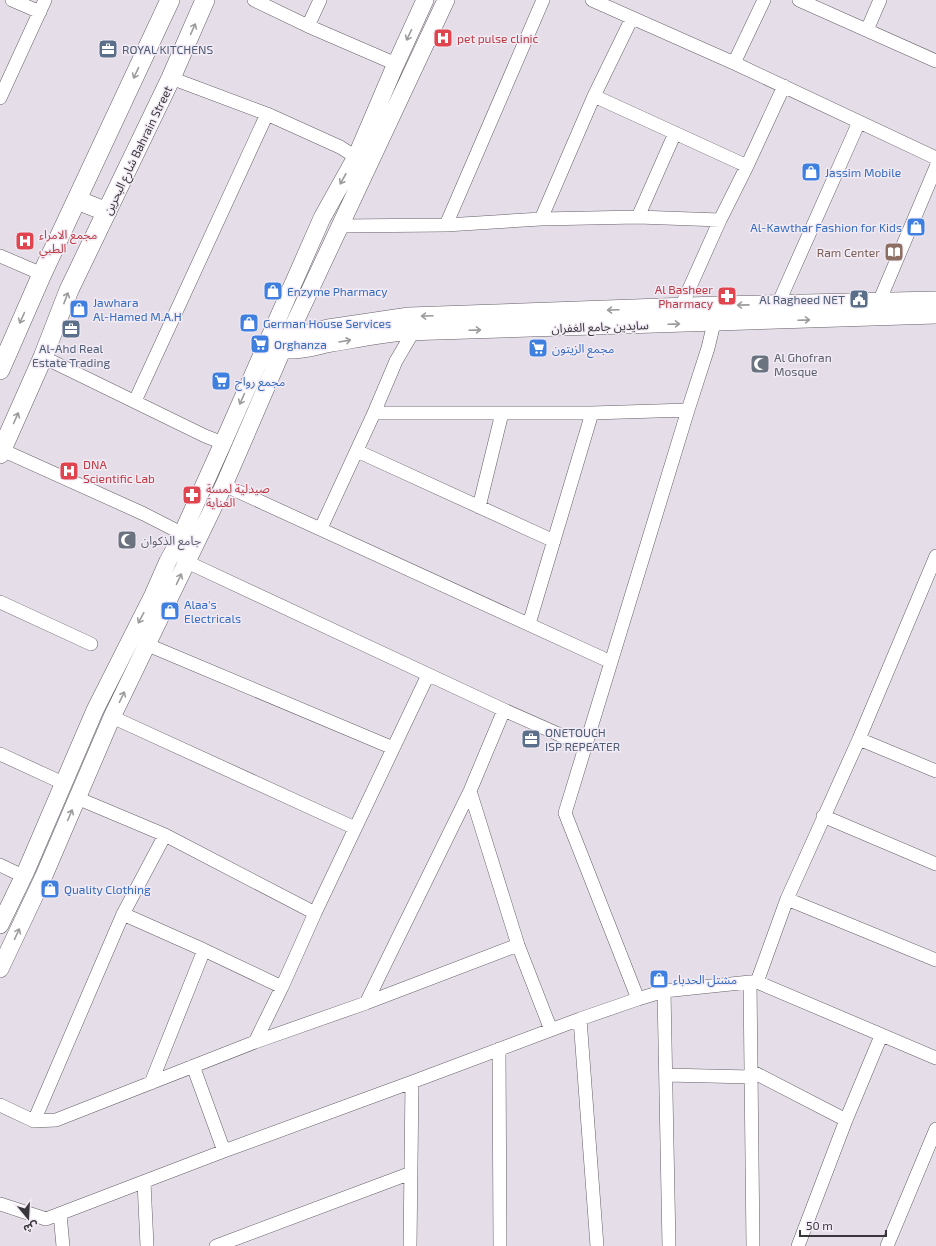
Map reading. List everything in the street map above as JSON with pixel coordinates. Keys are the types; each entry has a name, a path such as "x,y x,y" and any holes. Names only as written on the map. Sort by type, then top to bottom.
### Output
{"main road":[{"path":"0,370 76,200 170,0"},
{"name":"شارع البحرين Bahrain Street","path":"1,452 43,357 69,290 171,78 205,0"},
{"path":"76,200 107,212"}],"street":[{"path":"12,0 40,12"},
{"path":"0,98 46,0"},
{"path":"254,0 308,26 396,64"},
{"path":"308,26 320,0"},
{"path":"0,925 23,876 95,710 161,598 187,562 224,484 322,218 356,157 425,0"},
{"path":"446,225 544,0"},
{"path":"592,0 734,63 936,158"},
{"path":"734,63 764,0"},
{"path":"799,0 936,61"},
{"path":"867,30 880,0"},
{"path":"0,969 43,878 112,718 148,645 161,598 168,561 183,534 223,443 339,226 370,164 442,2"},
{"path":"541,220 594,96 632,18"},
{"path":"171,78 267,114 340,147 356,157"},
{"path":"681,307 720,220 784,86"},
{"path":"594,96 747,166"},
{"path":"135,401 267,114"},
{"path":"778,304 859,122"},
{"path":"638,217 675,133"},
{"path":"876,310 936,167"},
{"path":"339,226 446,225 638,217 720,220"},
{"path":"0,256 42,274"},
{"name":"سايدين جامع الغفران","path":"277,341 302,350 382,334 714,323 876,310 936,300"},
{"name":"سايدين جامع الغفران","path":"277,341 328,328 409,316 778,304 876,310 936,316"},
{"path":"638,999 565,813 708,348 714,323"},
{"path":"321,528 374,413 396,360 412,332"},
{"path":"43,357 223,443"},
{"path":"374,413 592,413 688,410"},
{"path":"479,507 502,413"},
{"path":"529,624 592,413"},
{"path":"356,451 554,541"},
{"path":"1,452 144,514 183,534"},
{"path":"224,484 611,662"},
{"path":"753,1246 751,1074 754,982 787,899 823,816 859,739 936,556"},
{"path":"187,562 428,675 585,746"},
{"path":"0,602 91,644"},
{"path":"148,645 393,748"},
{"path":"255,1042 428,675"},
{"path":"366,1002 470,791 504,710"},
{"path":"112,718 355,828"},
{"path":"859,739 936,771"},
{"path":"0,754 63,783"},
{"path":"470,791 518,945 550,1030"},
{"path":"77,798 164,835 315,913"},
{"path":"823,816 936,864"},
{"path":"34,1121 124,914 164,835"},
{"path":"0,865 23,876"},
{"path":"787,899 936,960"},
{"path":"124,914 282,987"},
{"path":"0,1105 34,1121 56,1120 255,1042 518,945"},
{"path":"151,1082 204,950"},
{"path":"0,1204 46,1219 550,1030 664,991 754,982 936,1058"},
{"path":"664,991 669,1246"},
{"path":"580,1019 597,1246"},
{"path":"798,1246 846,1120 881,1036"},
{"path":"499,1049 500,1246"},
{"path":"192,1066 224,1151"},
{"path":"666,1074 751,1074 846,1120"},
{"path":"410,1246 412,1082"},
{"path":"887,1246 936,1129"},
{"path":"216,1246 411,1173"},
{"path":"144,1182 147,1246"},
{"path":"60,1214 63,1246"}],"place":[{"name":"pet pulse clinic","path":"443,38"},
{"name":"ROYAL KITCHENS","path":"108,49"},
{"name":"Jassim Mobile","path":"811,172"},
{"name":"Al-Kawthar Fashion for Kids","path":"916,227"},
{"name":"مجمع الامراء الطبي","path":"25,241"},
{"name":"Ram Center","path":"894,252"},
{"name":"Enzyme Pharmacy","path":"273,291"},
{"name":"Al Basheer Pharmacy","path":"727,296"},
{"name":"Al Ragheed NET","path":"859,299"},
{"name":"Jawhara Al-Hamed M.A.H","path":"79,309"},
{"name":"German House Services","path":"249,323"},
{"name":"Al-Ahd Real Estate Trading","path":"71,329"},
{"name":"Orghanza","path":"260,344"},
{"name":"مجمع الزيتون","path":"538,348"},
{"name":"Al Ghofran Mosque","path":"760,364"},
{"name":"مجمع رواح","path":"221,381"},
{"name":"DNA Scientific Lab","path":"69,471"},
{"name":"صيدلية لمسة العناية","path":"192,495"},
{"name":"جامع الذكوان","path":"127,540"},
{"name":"Alaa's Electricals","path":"170,611"},
{"name":"ONETOUCH ISP REPEATER","path":"531,739"},
{"name":"Quality Clothing","path":"50,889"},
{"name":"مشتل الحدباء","path":"659,979"}]}
